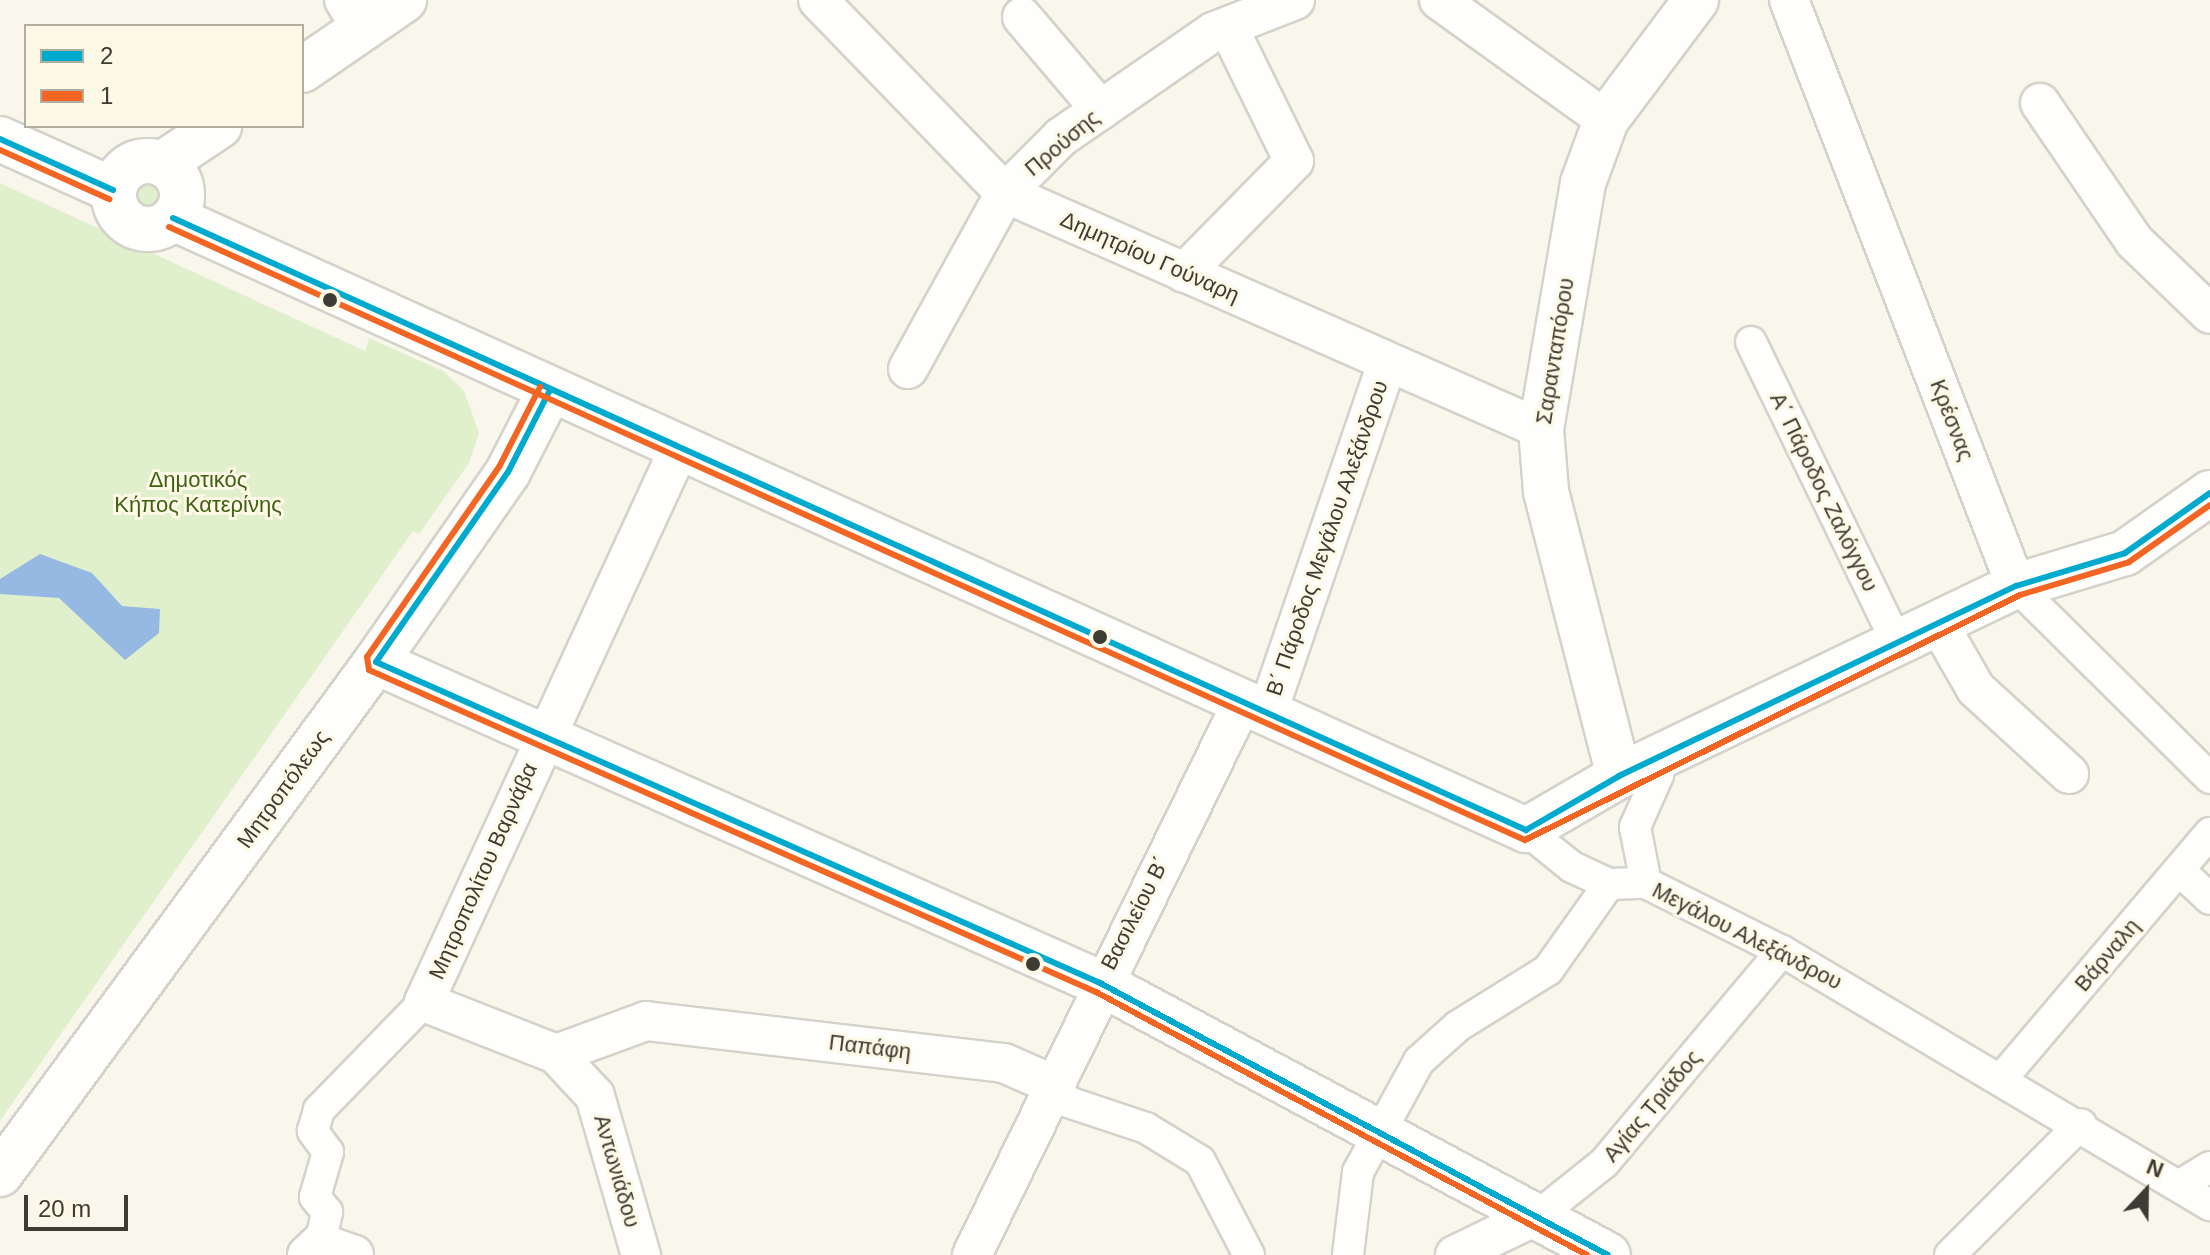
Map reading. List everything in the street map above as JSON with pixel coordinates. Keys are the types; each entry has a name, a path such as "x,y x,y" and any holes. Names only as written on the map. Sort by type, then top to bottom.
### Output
{"street":[{"path":"304,68 353,14 404,0"},
{"name":"Δημητρίου Γούναρη","path":"818,0 1005,193 1541,429"},
{"name":"Προύσης","path":"908,369 1005,193 1101,110 1228,27 1295,0"},
{"path":"1439,0 1606,120"},
{"name":"Σαρανταπόρου","path":"1635,768 1546,491 1541,429 1583,183 1606,120 1696,0"},
{"name":"Κρέσνας","path":"1789,0 2016,586 2210,778"},
{"path":"1022,17 1101,110"},
{"path":"1184,273 1294,161 1228,27"},
{"path":"2040,103 2134,241 2210,314"},
{"path":"162,164 181,188 173,218 155,229 133,226 117,212 113,190 131,165 162,164 216,128"},
{"path":"0,139 113,190"},
{"name":"Μεγάλου Αλεξάνδρου","path":"173,218 678,451 1526,830 1572,867 1609,884 1646,883 1782,951 2003,1077 2210,1205"},
{"name":"Α΄ Πάροδος Ζαλόγγου","path":"1751,342 1897,643"},
{"name":"Β΄ Πάροδος Μεγάλου Αλεξάνδρου","path":"1254,709 1387,363"},
{"name":"Μητροπόλεως","path":"0,1174 376,662 508,472 549,392"},
{"name":"Μητροπολίτου Βαρνάβα","path":"327,1251 327,1212 315,1197 328,1152 313,1131 319,1110 424,1002 678,451"},
{"path":"1526,830 1635,768 2016,586 2125,553 2210,493"},
{"path":"1938,623 1976,689 2069,774"},
{"path":"376,662 1100,983 1380,1128 1540,1214 1608,1255"},
{"name":"Βασιλείου Β΄","path":"972,1255 1100,983 1254,709"},
{"path":"1635,768 1658,775 1635,827 1646,883"},
{"name":"Βάρναλη","path":"2003,1077 2210,833"},
{"path":"2179,870 2210,899"},
{"path":"1348,1255 1358,1172 1419,1061 1458,1026 1548,970 1609,884"},
{"name":"Αγίας Τριάδος","path":"1455,1255 1540,1214 1604,1163 1782,951"},
{"path":"424,1002 556,1054"},
{"name":"Παπάφη","path":"556,1054 646,1021 1004,1063 1052,1084 1068,1102 1146,1128 1200,1161 1249,1255"},
{"name":"Αντωνιάδου","path":"556,1054 595,1096 641,1255"},
{"path":"1950,1255 2081,1124"},
{"path":"2180,1185 2210,1167"}],"green space":[{"path":"148,175 162,181 168,195 162,209 148,215 134,209 128,195 134,181"},
{"name":"Δημοτικός Κήπος Κατερίνης","path":"0,183 365,351 369,338 443,371 464,391 479,433 469,463 419,534 413,531 0,1121"}],"water":[{"path":"40,554 92,573 122,606 160,609 159,633 125,660 59,598 0,594 0,579"}],"transit line":[{"name":"2","path":"0,139 113,190"},
{"name":"1","path":"0,150 109,199"},
{"name":"2","path":"173,218 1526,830 1619,776 2016,586 2125,553 2210,493"},
{"name":"1","path":"169,227 1525,840 2020,595 2129,562 2210,505"},
{"name":"1","path":"540,387 499,467 367,657 369,670 1096,992 1587,1255"},
{"name":"2","path":"549,392 508,472 376,662 1100,983 1608,1255"}]}
